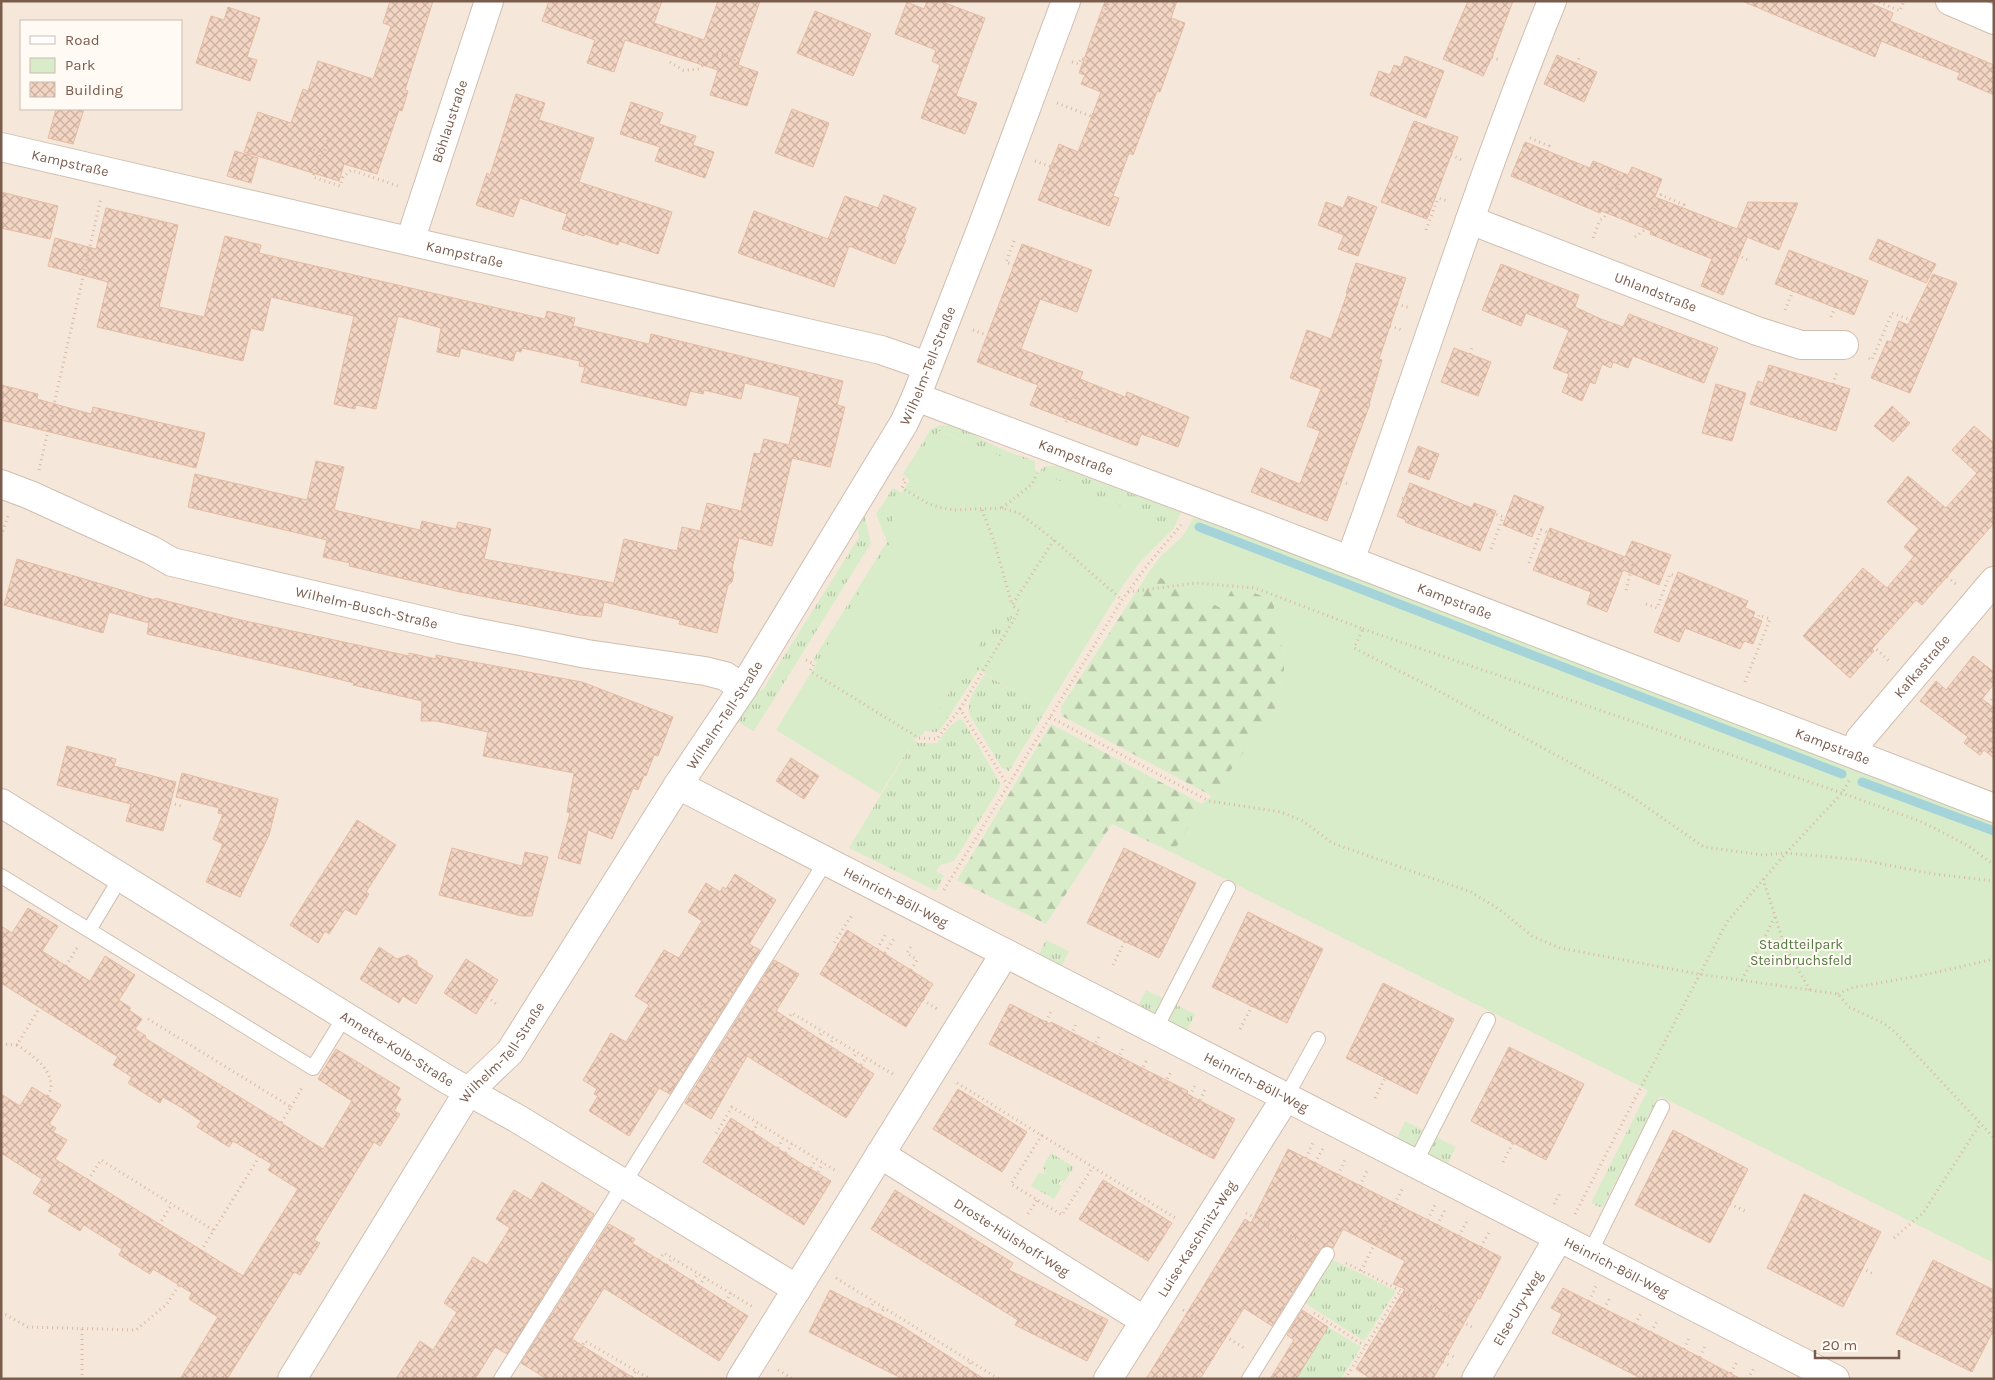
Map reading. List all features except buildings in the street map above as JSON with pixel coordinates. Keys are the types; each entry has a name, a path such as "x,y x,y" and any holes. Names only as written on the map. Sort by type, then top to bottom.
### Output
{"street":[{"name":"Böhlaustraße","path":"410,241 489,1"},
{"name":"Wilhelm-Tell-Straße","path":"292,1379 468,1092 510,1052 678,785 743,688 904,423 916,397 982,227 1066,1"},
{"path":"1350,560 1470,220 1552,1"},
{"path":"1950,1 1994,20"},
{"name":"Kampstraße","path":"1,147 881,350 927,366"},
{"name":"Uhlandstraße","path":"1470,220 1757,331 1802,345 1854,351"},
{"name":"Kampstraße","path":"916,397 1350,560 1994,808"},
{"name":"Wilhelm-Busch-Straße","path":"1,484 30,495 151,550 172,562 459,630 587,654 704,671 724,676 743,688"},
{"name":"Kafkastraße","path":"1856,754 1860,739 1994,581"},
{"name":"Heinrich-Böll-Weg","path":"678,785 1005,953 1152,1042 1286,1097 1410,1174 1559,1237 1835,1379"},
{"name":"Annette-Kolb-Straße","path":"1,803 468,1092 518,1119 797,1289"},
{"path":"741,1379 1005,953"},
{"name":"Luise-Kaschnitz-Weg","path":"1108,1379 1286,1097"},
{"name":"Droste-Hülshoff-Weg","path":"880,1154 1144,1321"},
{"name":"Else-Ury-Weg","path":"1476,1379 1559,1237"}],"lane":[{"path":"500,1379 826,861"},
{"path":"1,876 313,1068 345,1016"},
{"path":"89,930 121,877"},
{"path":"1152,1042 1228,888"},
{"path":"1410,1174 1488,1020"},
{"path":"1286,1097 1318,1039"},
{"path":"1590,1253 1662,1107"},
{"path":"1249,1379 1327,1254"}],"path":[{"path":"712,1 717,3"},
{"path":"1098,28 1108,1"},
{"path":"1879,2 1900,11 1904,1"},
{"path":"670,62 683,70 698,69 712,55 721,54 735,58 733,64"},
{"path":"1577,64 1580,56"},
{"path":"1067,60 1078,64 1081,58 1087,60 1086,63"},
{"path":"1052,101 1092,116 1098,124"},
{"path":"1527,132 1530,138 1549,146 1547,151"},
{"path":"309,148 324,153 328,140"},
{"path":"321,152 313,177 340,186 343,177 351,170 406,188"},
{"path":"239,180 248,153"},
{"path":"1452,155 1456,157"},
{"path":"1030,159 1070,174"},
{"path":"1590,244 1600,220 1604,218 1621,177 1601,168"},
{"path":"41,458 103,191"},
{"path":"1635,237 1646,228 1661,195 1684,205 1683,208"},
{"path":"1426,230 1438,198"},
{"path":"1014,241 1004,261 1014,265"},
{"path":"1730,244 1726,251 1748,260"},
{"path":"1854,351 1872,360 1892,313 1910,320"},
{"path":"968,328 987,335"},
{"path":"1470,354 1472,347"},
{"path":"1833,384 1835,379"},
{"path":"1355,398 1357,393"},
{"path":"1062,421 1066,423 1076,397 1073,396"},
{"path":"1001,508 1032,484 1038,470"},
{"path":"896,485 901,478 906,481 902,488 929,504 956,510 1001,508 1019,513 1054,540 1122,600"},
{"path":"929,914 1122,600 1149,563 1180,529 1192,500"},
{"path":"806,660 814,664 810,670 919,738 937,739 960,709 1019,611 1012,605 994,541 982,510"},
{"path":"1487,511 1503,517 1491,549"},
{"path":"1,536 9,515"},
{"path":"1926,536 1933,528"},
{"path":"1529,563 1540,530 1556,536"},
{"path":"1012,605 1054,540"},
{"path":"1618,560 1632,565 1626,591"},
{"path":"1646,604 1657,608 1670,574 1678,577"},
{"path":"1947,577 1959,587"},
{"path":"1128,592 1196,583 1255,588 1363,630 1922,822 1967,845 1994,865"},
{"path":"1744,686 1770,619 1759,614 1758,619"},
{"path":"1363,630 1354,648 1437,690 1631,796 1704,847 1763,855 1786,854 1862,860 1934,874 1994,881"},
{"path":"1870,648 1872,645 1892,664"},
{"path":"1988,704 1992,698"},
{"path":"960,709 1008,784"},
{"path":"1050,717 1209,801 1281,812 1303,821 1332,843 1471,892 1500,910 1532,936 1560,948 1698,974 1838,994 1852,988 1929,974 1994,959"},
{"path":"1559,1237 1581,1204 1698,974 1727,922 1763,879 1842,793 1851,779 1856,754"},
{"path":"170,803 181,806"},
{"path":"239,856 243,847"},
{"path":"1763,879 1786,947 1810,990"},
{"path":"838,945 834,943 852,915"},
{"path":"1742,980 1776,916"},
{"path":"877,949 887,932"},
{"path":"885,953 895,937"},
{"path":"1113,964 1125,941"},
{"path":"911,970 917,960 907,953 912,945"},
{"path":"1838,994 1849,1007 1883,1023 1895,1032 1994,1138"},
{"path":"487,997 496,1004"},
{"path":"1046,1022 1054,1006"},
{"path":"1240,1029 1252,1006"},
{"path":"17,1045 40,1008"},
{"path":"779,1040 776,1038 792,1013 866,1057 982,1098 1200,1233"},
{"path":"1070,1035 1079,1018"},
{"path":"148,1019 290,1107 280,1123"},
{"path":"1094,1047 1102,1030"},
{"path":"818,1039 822,1032"},
{"path":"829,1046 834,1038"},
{"path":"1118,1059 1126,1042"},
{"path":"1141,1071 1152,1042"},
{"path":"1,1044 17,1045 46,1069 50,1082 50,1092 35,1115"},
{"path":"852,1060 857,1052"},
{"path":"861,1065 866,1057"},
{"path":"1165,1083 1174,1066"},
{"path":"1375,1098 1385,1078"},
{"path":"1190,1096 1198,1079"},
{"path":"1200,1100 1208,1084"},
{"path":"980,1103 982,1098"},
{"path":"988,1108 991,1104"},
{"path":"720,1136 716,1134 732,1107 860,1186"},
{"path":"753,1132 758,1123"},
{"path":"1894,1238 1923,1213 1980,1124"},
{"path":"1042,1135 1012,1184 1062,1215 1092,1167"},
{"path":"778,1148 783,1139"},
{"path":"1306,1158 1316,1139"},
{"path":"1502,1162 1512,1143"},
{"path":"786,1153 792,1144"},
{"path":"1315,1163 1325,1144"},
{"path":"1338,1175 1347,1156"},
{"path":"201,1251 259,1157"},
{"path":"811,1168 816,1159"},
{"path":"88,1180 101,1160 213,1230"},
{"path":"818,1172 823,1163"},
{"path":"1360,1186 1370,1167"},
{"path":"1361,1271 1410,1174"},
{"path":"1140,1204 1143,1198"},
{"path":"1221,1200 1475,1329"},
{"path":"1428,1220 1437,1202"},
{"path":"159,1224 172,1204"},
{"path":"1150,1210 1153,1204"},
{"path":"1730,1204 1745,1212"},
{"path":"1437,1225 1446,1207"},
{"path":"1459,1236 1468,1218"},
{"path":"1481,1247 1490,1230"},
{"path":"659,1260 664,1252 777,1321"},
{"path":"667,1265 672,1258"},
{"path":"813,1263 999,1379"},
{"path":"1862,1268 1875,1275"},
{"path":"693,1282 698,1274"},
{"path":"699,1286 705,1277"},
{"path":"1589,1301 1598,1284"},
{"path":"1,1312 28,1327 136,1330 167,1304 179,1285"},
{"path":"1345,1379 1400,1291"},
{"path":"1604,1309 1613,1292"},
{"path":"725,1302 731,1293"},
{"path":"1160,1296 1261,1359"},
{"path":"869,1310 874,1302"},
{"path":"1297,1302 1366,1346"},
{"path":"1635,1324 1644,1307"},
{"path":"880,1315 884,1308"},
{"path":"1651,1332 1660,1315"},
{"path":"82,1328 82,1375"},
{"path":"1684,1349 1693,1332"},
{"path":"1700,1357 1709,1340"},
{"path":"577,1360 574,1358 585,1341 643,1377 650,1379"},
{"path":"953,1359 957,1353"},
{"path":"606,1360 610,1355"},
{"path":"1731,1373 1740,1356"},
{"path":"967,1368 971,1361"},
{"path":"1748,1379 1756,1364"},
{"path":"632,1377 636,1371"}],"shaded area":[{"path":"1,1 1994,1 1994,1379 1,1379"}],"green space":[{"path":"940,425 963,429 991,444 1035,461 1035,471 940,431 910,480 903,474 931,429"},
{"path":"939,431 1174,528 1139,563 1124,584 1046,710 979,670 1016,612 1004,605 923,734 914,740 880,794 776,730 893,538 894,506"},
{"path":"1056,466 1181,512 1174,528 1040,473 1042,468"},
{"path":"893,488 902,493 894,506 893,538 818,663 813,660 887,542 876,514"},
{"path":"864,513 871,543 754,731 735,720 756,687 762,691 859,537 857,526"},
{"name":"Stadtteilpark Steinbruchsfeld","path":"1194,517 1994,820 1994,1263 1173,853 1202,804 1212,796 1276,708 1284,676 1284,657 1273,601 1235,584 1221,608 1149,572 1161,556 1183,536"},
{"path":"1149,572 1221,608 1235,584 1273,601 1284,657 1284,676 1276,708 1212,796 1062,716 1061,707"},
{"path":"1004,605 1016,612 942,727 937,732 925,731"},
{"path":"985,674 1046,710 1009,771 1002,768 970,716 970,699"},
{"path":"960,719 963,720 1000,783 999,789 954,861 940,865 936,871 944,876 936,891 849,848 914,740 918,743 937,743 950,726"},
{"path":"1051,724 1202,804 1173,853 1112,824 1046,924 957,880"},
{"path":"1046,940 1069,951 1059,972 1036,960"},
{"path":"1146,990 1195,1014 1185,1035 1136,1010"},
{"path":"1648,1090 1660,1096 1602,1208 1591,1203"},
{"path":"1405,1121 1456,1147 1446,1168 1395,1142"},
{"path":"1051,1153 1074,1167 1064,1182 1061,1180 1058,1184 1062,1186 1054,1199 1031,1186 1039,1172 1043,1174 1045,1170 1042,1168"},
{"path":"1331,1259 1396,1291 1364,1341 1305,1303"},
{"path":"1328,1327 1361,1347 1341,1379 1296,1379"}],"waterway":[{"path":"1199,527 1842,774"},
{"path":"1862,782 1994,831"}]}
